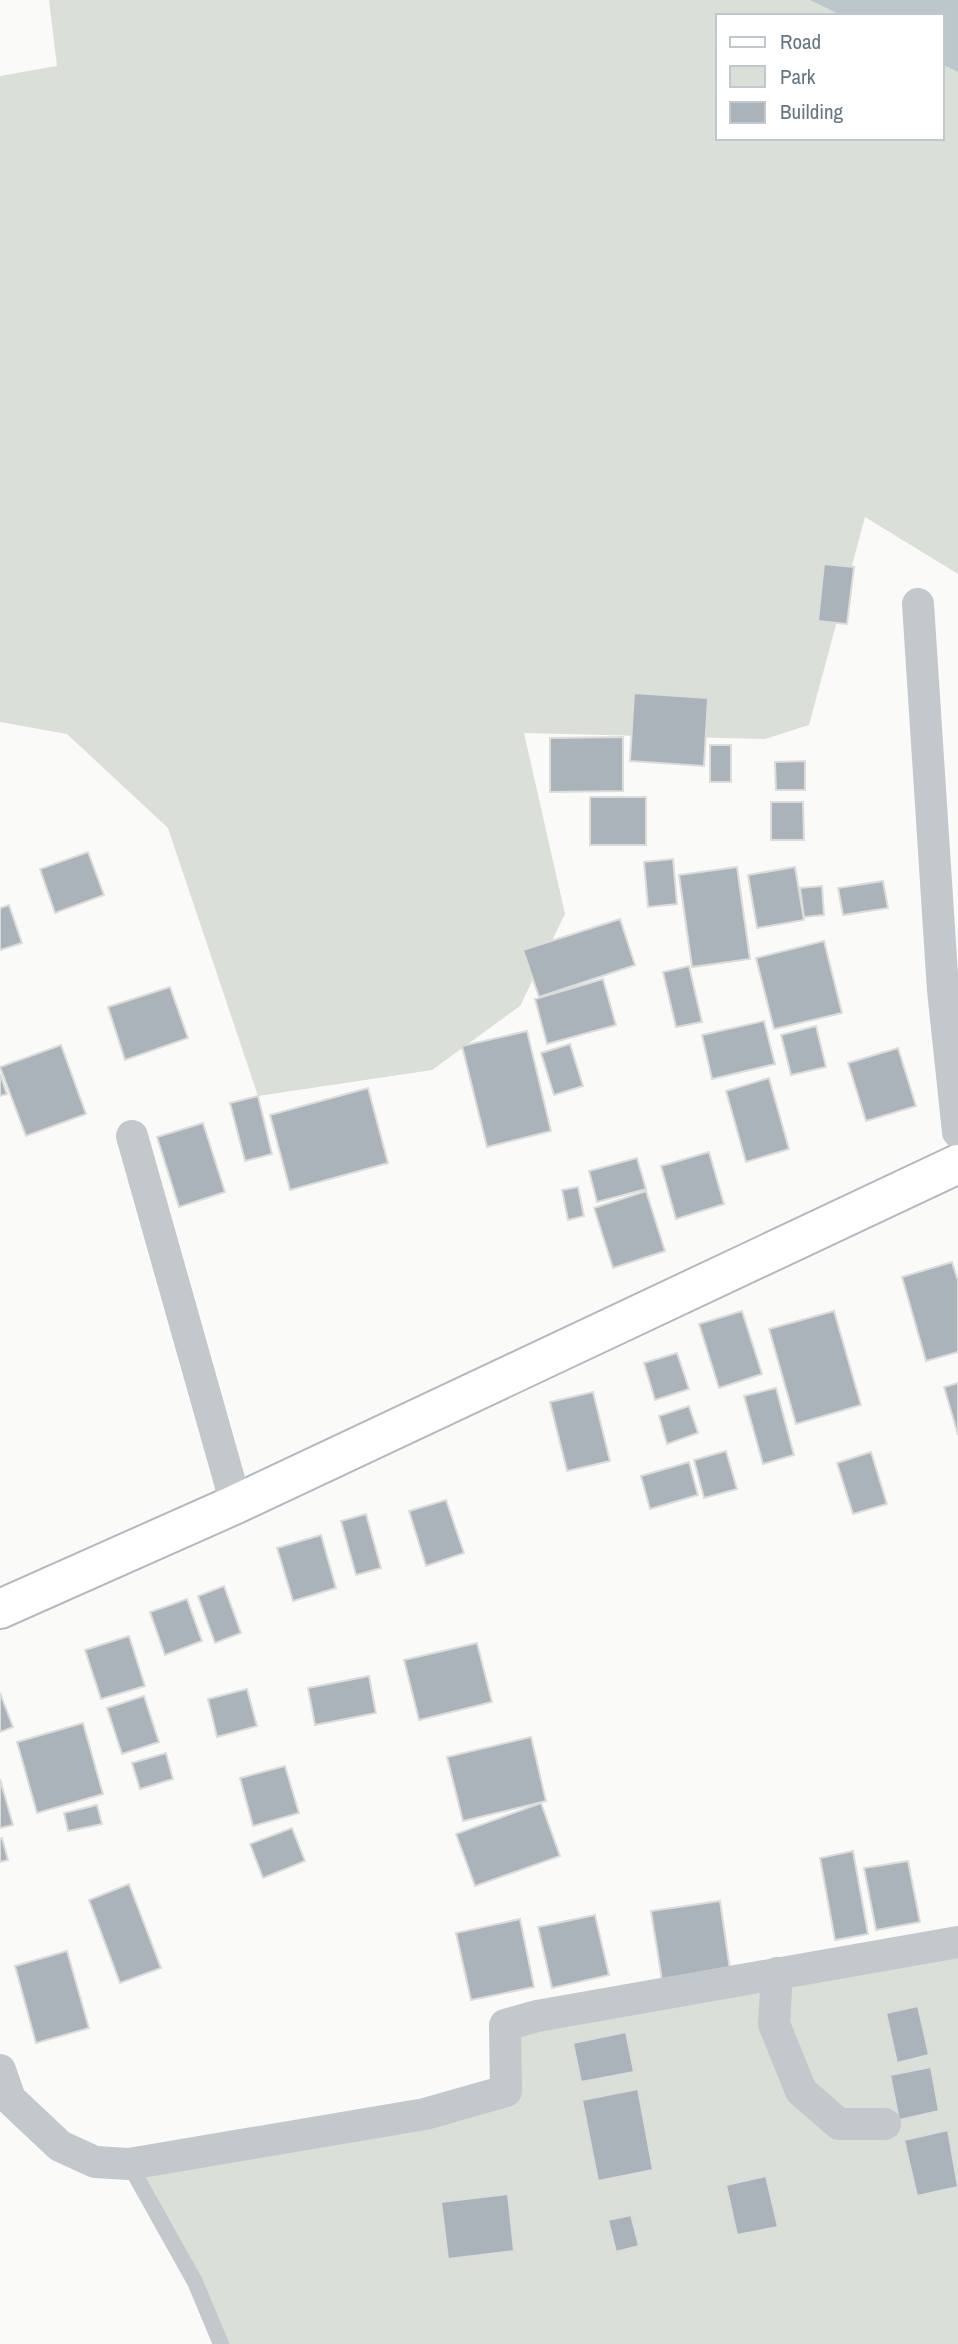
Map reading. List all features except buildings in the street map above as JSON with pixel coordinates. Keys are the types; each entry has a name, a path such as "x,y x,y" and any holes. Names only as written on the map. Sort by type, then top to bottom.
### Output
{"street":[{"path":"918,604 943,990 958,1132"},
{"path":"132,1136 236,1504"},
{"path":"0,1609 236,1504 958,1164"},
{"path":"0,2070 10,2099 60,2146 95,2162 129,2164 425,2114 506,2091 505,2025 537,2016 958,1942"},
{"path":"777,1973 774,2024 802,2091 839,2124 885,2124"}],"lane":[{"path":"129,2164 195,2282 220,2344"}],"green space":[{"path":"49,0 958,0 958,574 865,517 809,725 765,739 524,733 565,914 520,1006 432,1070 258,1096 168,828 67,734 0,722 0,76 57,66"},
{"path":"958,1943 958,2344 221,2344 129,2164 506,2091 505,2025"}],"shaded area":[{"path":"810,0 958,0 958,72 944,65 944,14 839,14"}]}
